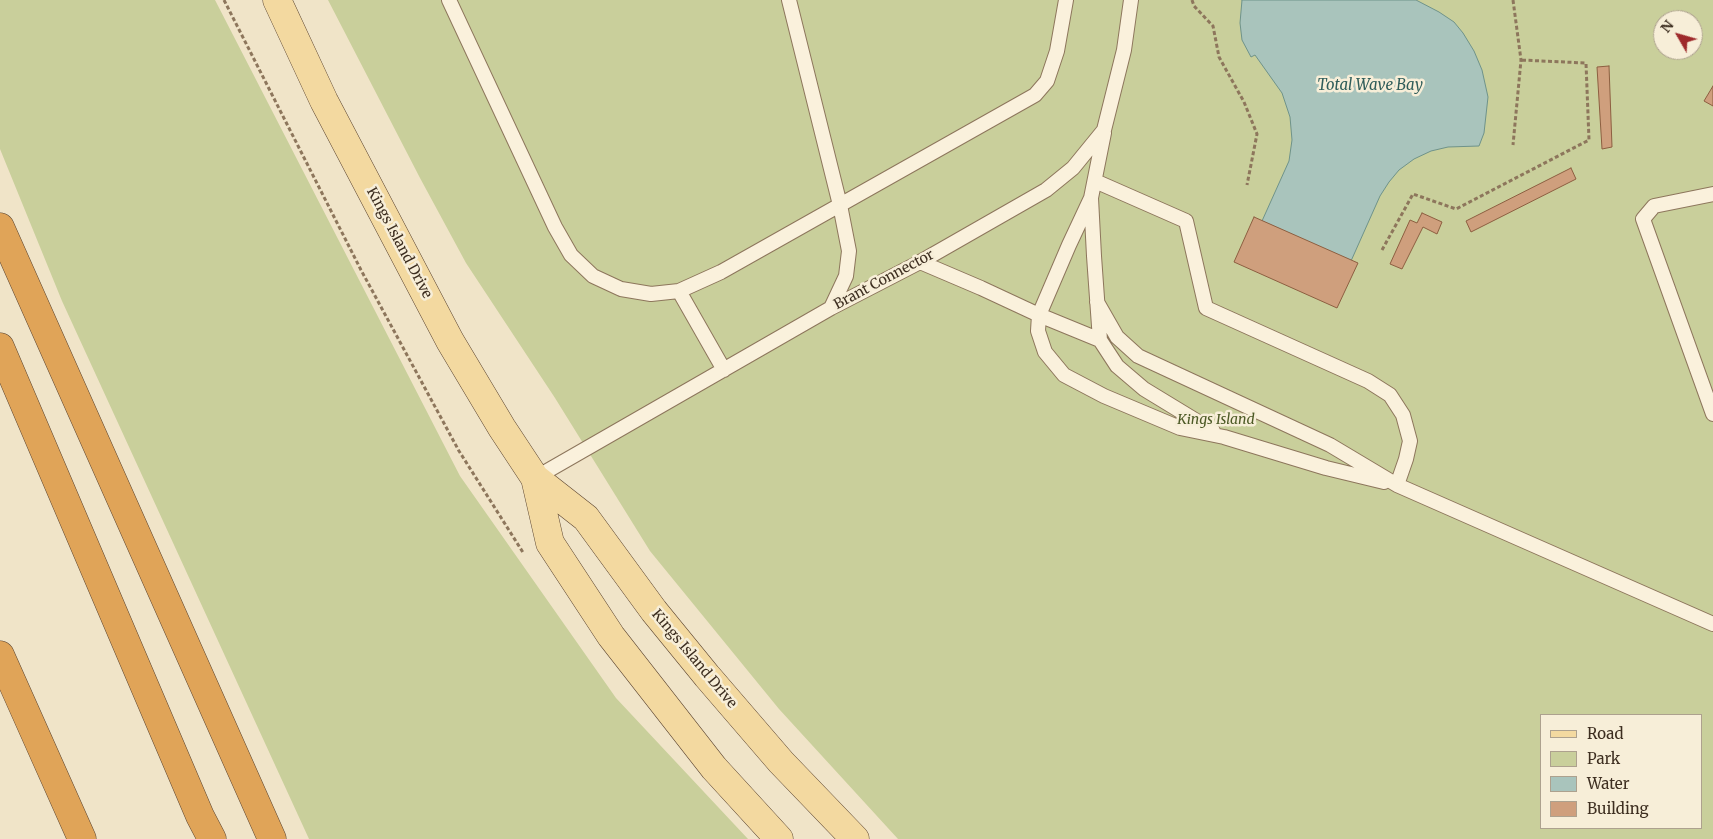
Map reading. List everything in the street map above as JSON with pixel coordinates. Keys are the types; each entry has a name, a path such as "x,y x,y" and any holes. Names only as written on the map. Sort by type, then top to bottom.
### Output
{"highway":[{"path":"0,227 272,839"},
{"path":"0,347 200,816 212,839"},
{"path":"0,655 82,839"}],"main road":[{"name":"Kings Island Drive","path":"277,0 324,101 450,341 502,428 535,478 586,518 654,611 707,676 780,762 855,839"},
{"name":"Kings Island Drive","path":"535,478 550,544 611,636 714,768 779,839"}],"lane":[{"path":"449,0 555,227 571,255 593,276 621,289 651,294 679,291 721,272 1035,95 1047,81 1057,51 1066,0"},
{"path":"789,0 840,205 849,251 846,276 831,308"},
{"name":"Brant Connector","path":"535,478 831,308 920,262 1046,190 1073,168 1104,130 1124,50 1131,0"},
{"path":"1104,130 1091,198 1039,315 1038,331 1045,352 1064,375 1104,396 1180,428 1224,437 1326,468 1397,485"},
{"path":"1095,181 1186,222 1206,308 1368,381 1390,395 1403,415 1410,441 1397,485"},
{"path":"1713,194 1654,206 1642,219 1713,414"},
{"path":"1091,198 1100,340 1117,366 1144,389 1224,437"},
{"path":"920,262 1100,340"},
{"path":"679,291 724,370"},
{"path":"1097,302 1117,336 1138,356 1330,445 1397,485 1713,624"}],"path":[{"path":"224,0 360,270 459,451 526,558"},
{"path":"1192,0 1194,6 1213,26 1219,58 1244,102 1257,134 1247,185"},
{"path":"1513,0 1521,60 1513,145"},
{"path":"1382,250 1413,194 1456,209 1589,140 1586,63 1521,60"}],"green space":[{"path":"0,0 215,0 460,476 616,698 748,839 309,839 62,301 0,149"},
{"name":"Kings Island","path":"328,0 1713,0 1713,839 898,839 779,709 650,551 555,398 466,263"}],"water":[{"name":"Total Wave Bay","path":"1242,0 1416,0 1454,22 1474,51 1482,70 1488,97 1484,133 1479,146 1448,147 1431,151 1414,159 1399,170 1380,196 1351,261 1262,221 1289,161 1292,140 1290,117 1282,93 1255,55 1251,57 1242,40 1240,23"}],"building":[{"path":"1609,66 1612,147 1602,149 1597,67"},
{"path":"1713,86 1713,106 1704,101"},
{"path":"1571,168 1576,179 1471,232 1466,221"},
{"path":"1422,213 1442,222 1437,234 1423,227 1402,269 1390,264 1410,220 1417,223"},
{"path":"1254,217 1358,263 1337,308 1234,262"}]}
